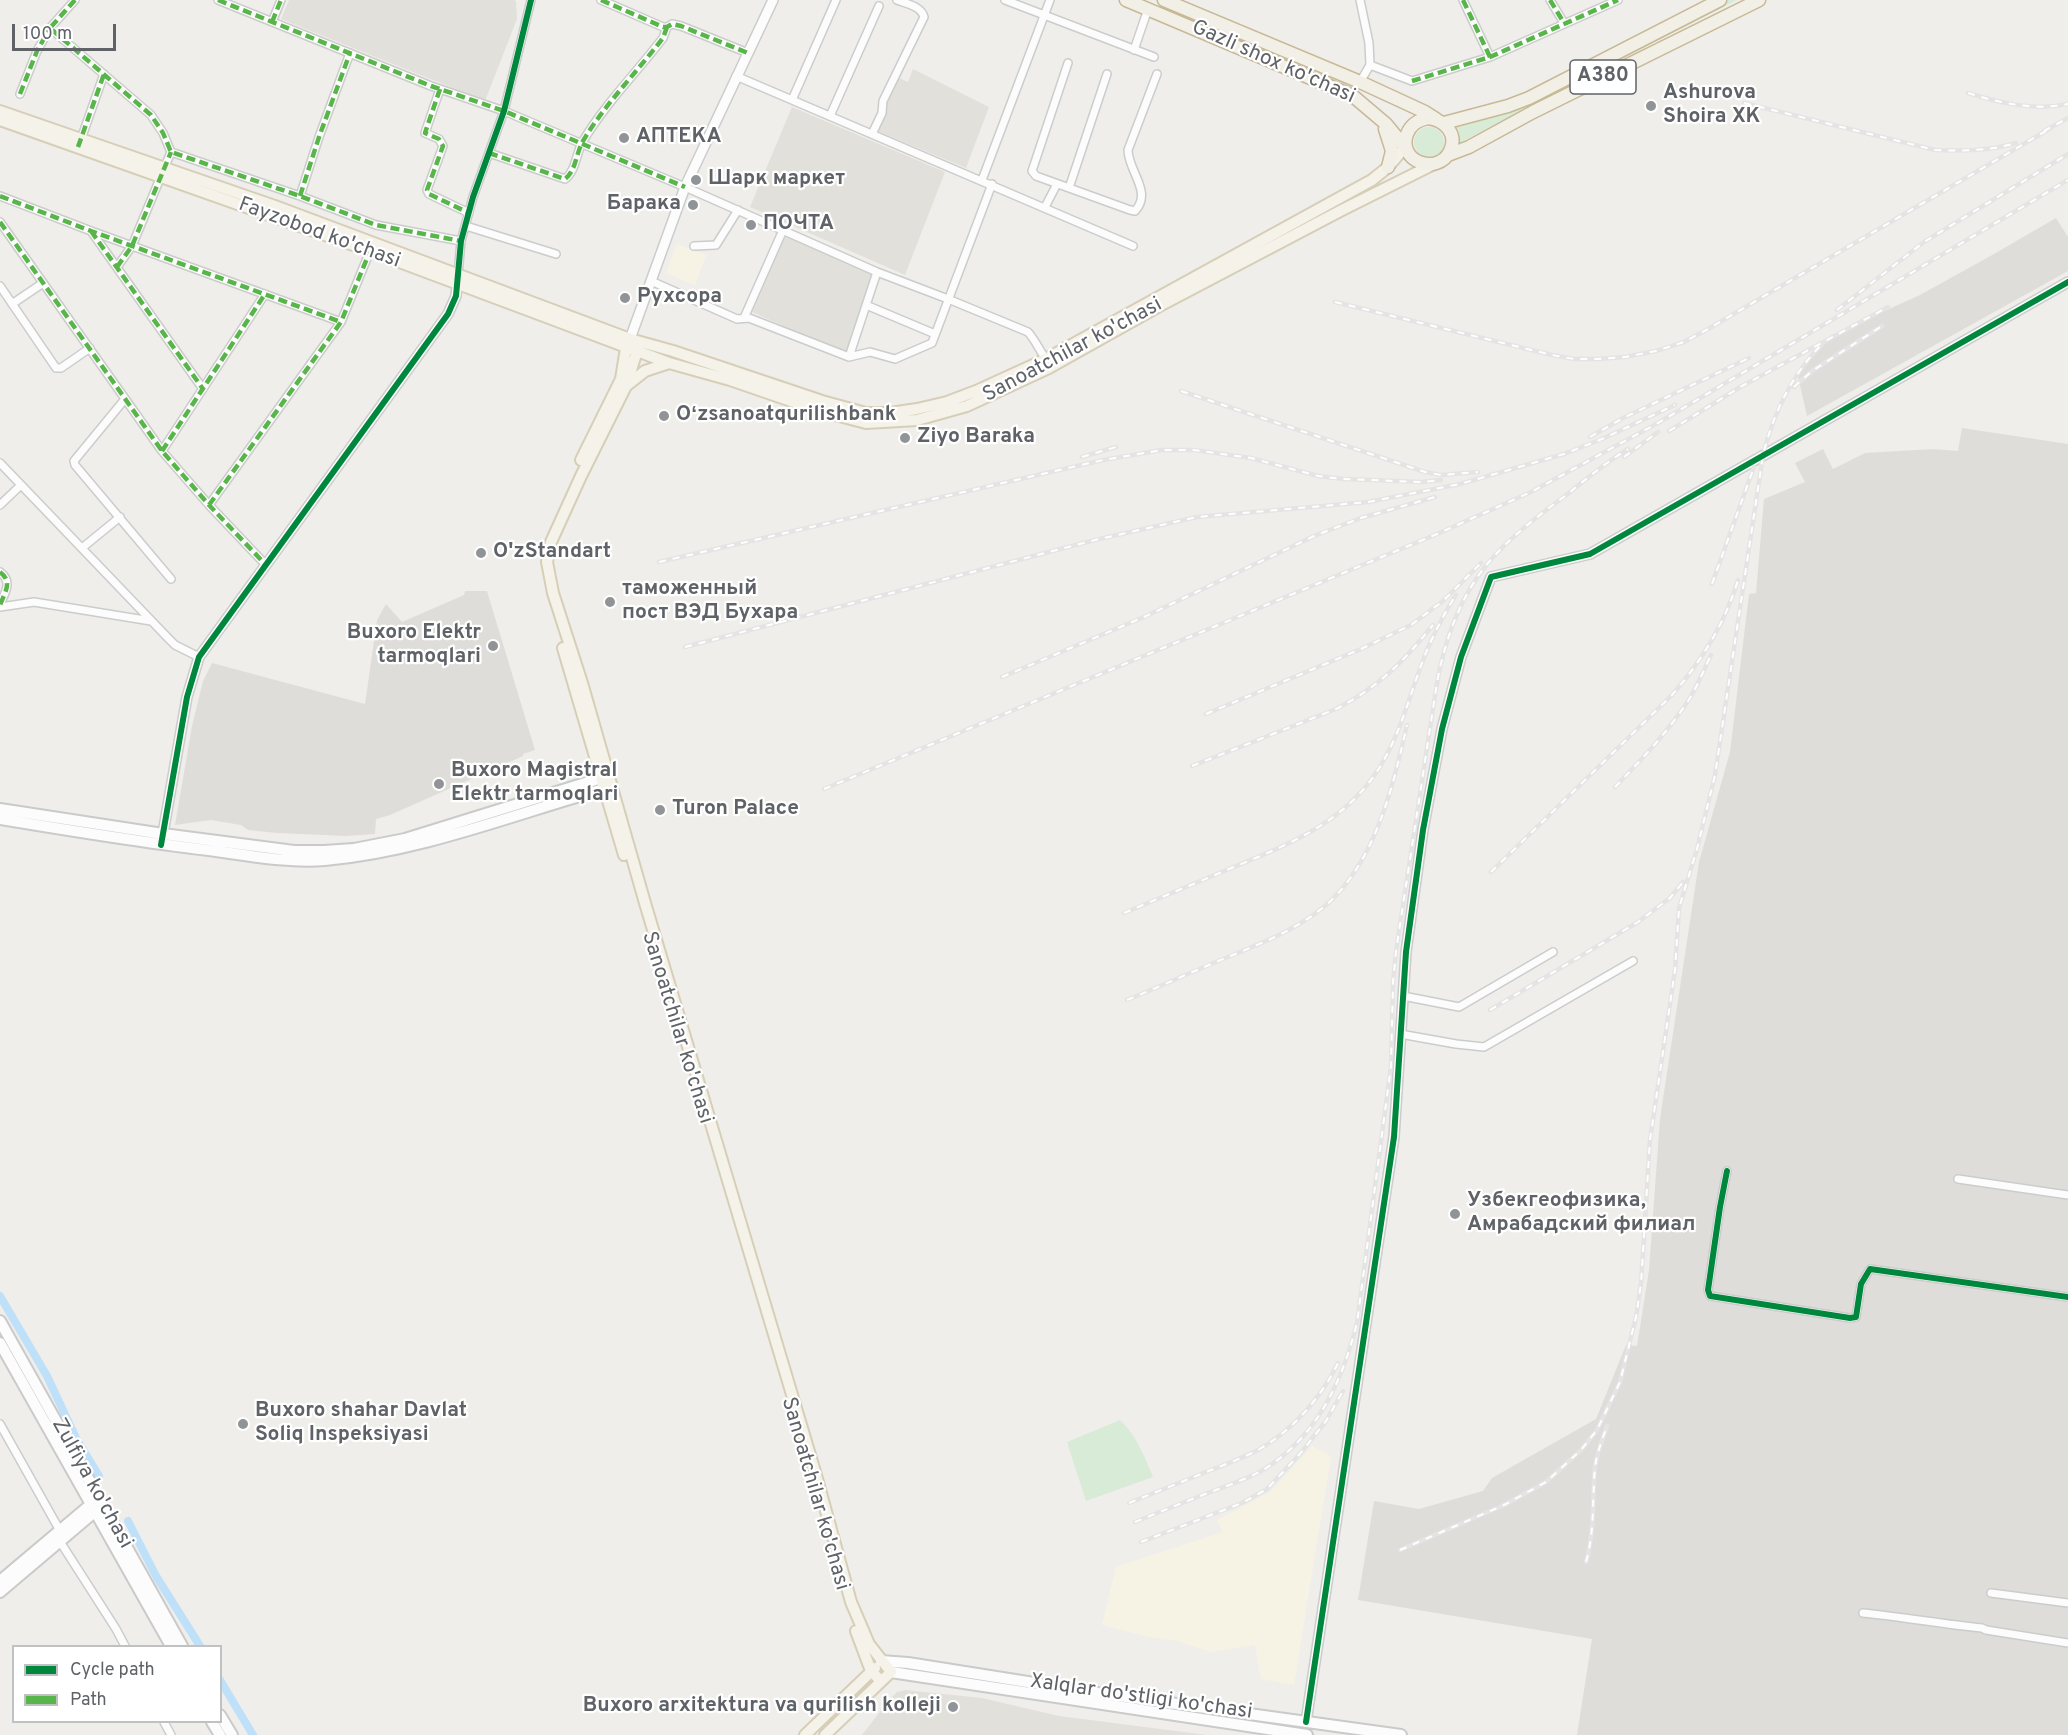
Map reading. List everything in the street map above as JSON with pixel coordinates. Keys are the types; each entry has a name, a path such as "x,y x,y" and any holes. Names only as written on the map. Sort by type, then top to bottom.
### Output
{"highway":[{"name":"Gazli shox ko'chasi","path":"1126,0 1353,96 1379,117 1405,147"},
{"name":"Gazli shox ko'chasi","path":"1164,0 1360,82 1440,121"},
{"name":"A380","path":"1440,121 1508,106 1720,0"},
{"name":"A380","path":"1448,155 1469,147 1533,112 1759,0"},
{"path":"1562,81 1570,65"},
{"path":"1379,117 1389,138 1392,151 1388,167"},
{"path":"1420,120 1440,121 1449,130 1452,138 1452,147 1448,155 1442,161 1434,164 1418,161 1406,152 1407,136 1413,125 1420,120"}],"main road":[{"path":"0,111 79,143"},
{"name":"Fayzobod ko'chasi","path":"0,120 79,143 162,172 370,251 458,280 603,338 628,343 637,351"},
{"path":"1163,299 1372,180 1388,167 1405,147"},
{"name":"Sanoatchilar ko'chasi","path":"624,382 628,343 673,351 822,401 866,413 890,413 947,402 1046,359 1434,164"},
{"path":"162,172 275,206 458,280"},
{"name":"Sanoatchilar ko'chasi","path":"881,1681 872,1671 845,1600 607,782 553,593 547,562 551,542 632,369 637,351 820,411 866,423 917,420 967,406 1049,368 1163,299"},
{"path":"632,369 664,351 673,351"},
{"name":"Sanoatchilar ko'chasi","path":"624,382 645,371 669,363"},
{"path":"0,819 162,839 294,850 354,849 405,839 607,782"},
{"name":"Sanoatchilar ko'chasi","path":"607,782 816,1475 851,1602 863,1633 891,1672"},
{"path":"0,808 162,839"},
{"name":"Zulfiya ko'chasi","path":"0,1321 170,1645"},
{"name":"Zulfiya ko'chasi","path":"0,1343 181,1645"},
{"path":"0,1581 97,1504"},
{"path":"0,1592 59,1535"},
{"path":"805,1735 881,1661"},
{"name":"Xalqlar do'stligi ko'chasi","path":"881,1661 908,1663 1097,1693 1401,1735"},
{"path":"825,1735 891,1672"},
{"name":"Xalqlar do'stligi ko'chasi","path":"891,1672 1306,1735"},
{"path":"1290,1734 1292,1720"},
{"path":"1306,1722 1306,1735"},
{"path":"221,1723 232,1735"}],"street":[{"path":"20,94 37,51 50,28 75,0"},
{"path":"218,0 440,89 504,111 685,187 877,272 1028,333 1046,359"},
{"path":"272,22 281,0"},
{"path":"162,839 187,697 198,657 448,314 456,296 462,241 469,213 504,111 531,0"},
{"path":"601,0 667,27"},
{"path":"628,343 685,187 773,0"},
{"path":"792,100 836,0"},
{"path":"872,134 882,113 883,102 924,17 922,11 897,0"},
{"path":"1005,0 1154,57"},
{"path":"982,180 1050,0"},
{"path":"1360,0 1370,65 1360,82"},
{"path":"1463,0 1490,57"},
{"path":"1550,0 1564,23"},
{"path":"1370,65 1412,81 1490,57 1618,0"},
{"path":"830,116 879,6"},
{"path":"1134,50 1148,9"},
{"path":"489,153 565,179 570,176 581,143 603,111 663,38 667,27 672,24 747,53"},
{"path":"50,28 151,115 163,133 171,152 132,246 117,267"},
{"path":"300,196 350,53"},
{"path":"1068,63 1032,171 1036,176 1135,211 1139,207 1143,193 1128,157 1128,150 1157,74"},
{"path":"79,143 104,74"},
{"path":"1069,188 1107,74"},
{"path":"736,76 1133,246"},
{"path":"440,89 425,133 439,140 443,146 427,190 429,194 469,213"},
{"path":"171,152 300,196 376,225 462,241"},
{"path":"651,281 737,319 749,318 849,357 870,352 895,360 932,343 992,184"},
{"path":"1045,207 1057,184"},
{"path":"2,198 340,322"},
{"path":"694,246 716,245 738,210"},
{"path":"466,226 556,254"},
{"path":"2,228 162,450 209,505 265,564"},
{"path":"744,318 783,230"},
{"path":"91,231 203,388"},
{"path":"209,505 340,322 370,251"},
{"path":"849,357 877,272"},
{"path":"1306,1722 1394,1137 1406,952 1423,830 1442,729 1461,657 1491,578 1590,554 2068,282"},
{"path":"12,304 43,283"},
{"path":"0,286 56,368 61,368 90,348"},
{"path":"162,450 265,294"},
{"path":"866,305 935,334"},
{"path":"125,399 74,461 171,579"},
{"path":"0,463 175,645 198,657"},
{"path":"0,505 21,485"},
{"path":"82,548 120,518"},
{"path":"0,572 8,579 0,606 34,602 151,621"},
{"path":"1403,996 1459,1007 1554,952"},
{"path":"1401,1034 1484,1047 1633,961"},
{"path":"1727,1171 1708,1290 1710,1296 1850,1318 1856,1317 1861,1284 1870,1269 2068,1297"},
{"path":"1958,1179 2068,1195"},
{"path":"0,1424 59,1535 124,1645"},
{"path":"1991,1593 2068,1603"},
{"path":"1863,1613 1982,1628 2068,1642"}],"shaded area":[{"path":"289,0 514,0 516,1 517,19 485,101 281,19"},
{"path":"913,69 989,107 966,168 877,131 886,104 899,78 908,82"},
{"path":"792,107 945,172 905,275 750,207"},
{"path":"2056,218 2068,237 2068,271 1807,416 1798,376 1808,360 1828,341 1869,318 1920,295"},
{"path":"785,236 869,271 873,276 848,355 752,312"},
{"path":"677,244 706,255 695,285 666,273"},
{"path":"1962,428 2068,444 2068,1735 1577,1735 1592,1639 1358,1600 1374,1501 1419,1509 1483,1491 1492,1478 1596,1419 1626,1345 1637,1346 1649,1270 1660,1119 1699,862 1730,752 1749,594 1756,593 1764,499 1805,482 1795,463 1823,449 1833,469 1865,453 1933,449 1958,451"},
{"path":"465,591 487,591 535,750 390,815 376,819 375,834 346,836 277,833 248,830 241,825 211,820 175,825 192,726 203,681 212,663 365,704 377,620 386,604 402,622 464,595"},
{"path":"1312,1446 1331,1456 1294,1685 1261,1679 1255,1645 1210,1652 1178,1641 1149,1637 1102,1625 1116,1567 1223,1532 1217,1520 1270,1492"},
{"name":"Buxoro arxitektura va qurilish kolleji","path":"905,1690 982,1698 1059,1716 1207,1735 862,1735 889,1700 897,1692"}],"green space":[{"path":"1728,0 1737,0 1457,144 1454,126 1508,112"},
{"path":"1429,127 1440,131 1444,142 1440,153 1429,157 1418,153 1414,142 1418,131"},
{"path":"1120,1420 1135,1439 1153,1477 1086,1501 1067,1442"}],"waterway":[{"path":"0,1296 47,1376 76,1438 99,1476"},
{"path":"128,1521 156,1576 199,1645"},
{"path":"222,1683 253,1735"}],"railway":[{"path":"1968,93 2017,105 2043,107 2068,104"},
{"path":"1744,103 1935,150 1976,150 2016,143"},
{"path":"2044,131 2068,118"},
{"path":"1335,302 1574,359 1625,357 1656,351 1684,342 1708,329 2051,128"},
{"path":"1837,310 1924,242 2068,154"},
{"path":"824,789 1437,534 1531,492 1658,423 2068,180"},
{"path":"1669,431 1742,386 1888,307"},
{"path":"1794,387 1812,371 1882,326"},
{"path":"1400,1550 1504,1505 1546,1482 1581,1450 1597,1430 1620,1382 1636,1317 1641,1284 1650,1140 1675,970 1679,908 1697,849 1715,775 1763,455 1773,423 1786,394 1803,367 1824,342"},
{"path":"1590,437 1623,418 1749,358"},
{"path":"1181,391 1425,472 1441,475 1478,472"},
{"path":"685,647 1095,540 1197,517 1368,502 1460,484 1564,454 1675,405"},
{"path":"1624,457 1658,432"},
{"path":"1082,457 1116,447"},
{"path":"1135,1522 1263,1470 1282,1457 1313,1425 1335,1387 1357,1323 1391,1066 1396,951 1436,689 1448,639 1469,591 1497,553 1535,519 1628,449"},
{"path":"659,562 1103,460 1162,450 1194,450 1251,458 1318,476 1343,479 1422,482 1441,480"},
{"path":"1712,584 1754,467"},
{"path":"1002,677 1144,617 1314,536 1361,518 1435,497"},
{"path":"1206,714 1361,649 1411,625 1443,601 1481,563"},
{"path":"1491,872 1672,695 1693,669 1711,641 1733,596 1738,580"},
{"path":"1124,913 1275,850 1318,827 1355,798 1371,780 1392,744 1426,653 1440,622 1456,595"},
{"path":"1192,766 1336,709 1352,700 1389,673 1433,625"},
{"path":"1615,787 1680,713 1711,655"},
{"path":"1127,1000 1278,935 1314,915 1325,906 1357,868 1380,823 1407,725"},
{"path":"1490,1010 1638,922 1670,898 1683,882"},
{"path":"1129,1503 1240,1458 1271,1442 1294,1423 1314,1401 1338,1363"},
{"path":"1141,1542 1242,1503 1267,1489 1299,1455 1326,1421 1343,1391"},
{"path":"1586,1562 1592,1527 1595,1467 1607,1426"}],"marked path":[{"path":"75,0 50,28 151,115 163,133 171,152 300,196 376,225 461,241"},
{"path":"218,0 431,86 504,111 685,187"},
{"path":"272,22 281,0"},
{"path":"601,0 663,27 672,24 681,26 748,53"},
{"path":"1463,0 1490,57"},
{"path":"1550,0 1564,23"},
{"path":"1412,81 1490,57 1618,0"},
{"path":"489,153 565,179 574,167 581,146 592,127 663,38 667,27"},
{"path":"20,94 37,51 50,28"},
{"path":"300,196 350,53"},
{"path":"78,147 104,74"},
{"path":"440,89 425,133 439,139 443,146 427,190 429,194 469,213"},
{"path":"117,267 132,246 171,152"},
{"path":"0,196 341,322"},
{"path":"0,222 162,451 265,564"},
{"path":"91,231 203,389"},
{"path":"209,505 341,322 370,251"},
{"path":"162,451 265,294"},
{"path":"0,572 7,583 0,605"}],"cycle path":[{"path":"161,845 187,697 199,657 448,314 456,296 461,241 473,197 504,111 531,0"},
{"path":"1306,1722 1394,1137 1406,952 1423,830 1442,729 1461,657 1491,577 1590,554 2068,282"},
{"path":"1727,1171 1708,1290 1710,1296 1850,1318 1856,1317 1861,1284 1870,1269 2068,1297"}],"place":[{"name":"Ashurova Shoira XK","path":"1651,106"},
{"name":"АПТЕКА","path":"624,138"},
{"name":"Шарк маркет","path":"696,180"},
{"name":"Барака","path":"693,205"},
{"name":"ПОЧТА","path":"751,225"},
{"name":"Рухсора","path":"625,298"},
{"name":"Oʻzsanoatqurilishbank","path":"664,416"},
{"name":"Ziyo Baraka","path":"905,438"},
{"name":"O'zStandart","path":"481,553"},
{"name":"таможенный пост ВЭД Бухара","path":"610,602"},
{"name":"Buxoro Elektr tarmoqlari","path":"493,646"},
{"name":"Buxoro Magistral Elektr tarmoqlari","path":"439,784"},
{"name":"Turon Palace","path":"660,810"},
{"name":"Узбекгеофизика, Амрабадский филиал","path":"1455,1214"},
{"name":"Buxoro shahar Davlat Soliq Inspeksiyasi","path":"243,1424"},
{"name":"Buxoro arxitektura va qurilish kolleji","path":"953,1707"}]}
